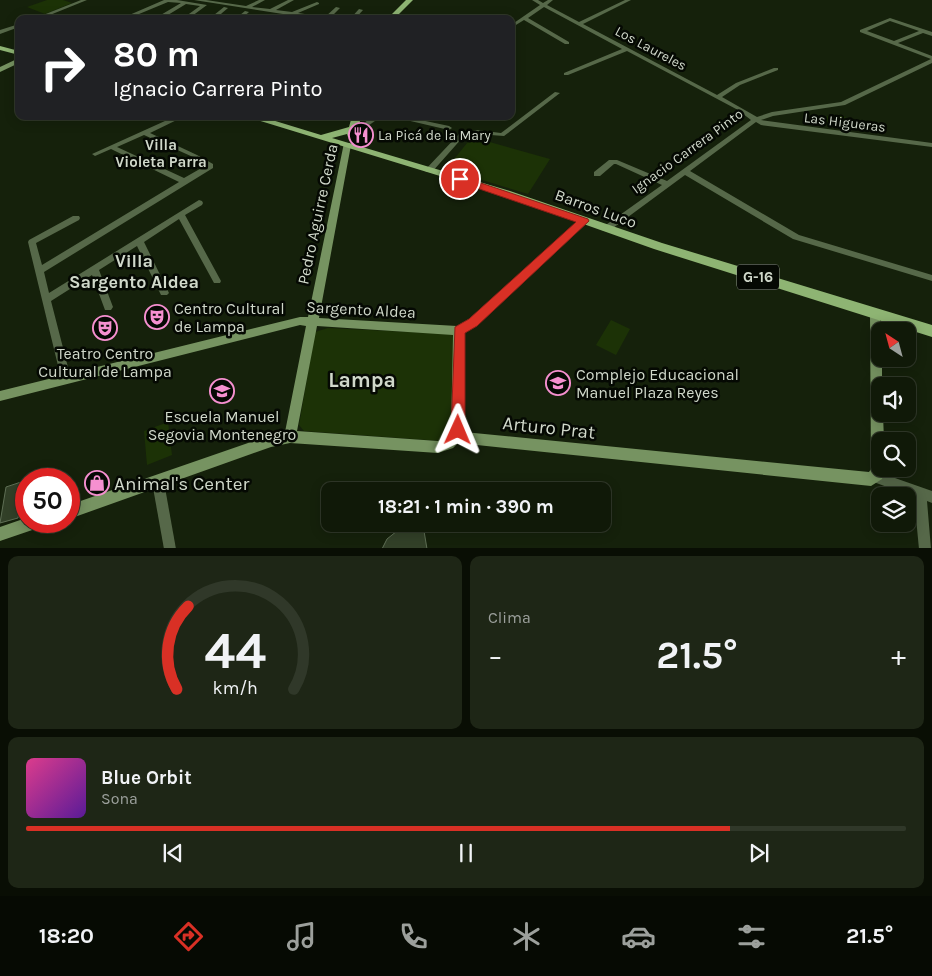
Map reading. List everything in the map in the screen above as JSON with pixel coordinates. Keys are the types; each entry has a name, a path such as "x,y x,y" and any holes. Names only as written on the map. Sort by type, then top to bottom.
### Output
{"main road":[{"path":"393,15 410,0"},
{"path":"0,48 15,52"},
{"path":"0,70 15,62"},
{"name":"Barros Luco","path":"262,120 514,196 606,229 932,331"},
{"name":"Pedro Aguirre Cerda","path":"290,437 348,145 356,120"},
{"path":"322,137 353,129"},
{"path":"456,437 458,430 459,331 473,322 584,221"},
{"path":"875,314 877,432"},
{"name":"Sargento Aldea","path":"0,396 296,322 312,321 323,324 459,331"},
{"name":"Arturo Prat","path":"80,508 271,441 290,437 438,447 448,444 456,437 866,479 875,477"},
{"path":"0,534 15,529"}],"street":[{"path":"71,0 78,2"},
{"path":"45,15 85,0"},
{"path":"132,15 168,0 204,2"},
{"path":"196,0 282,15"},
{"path":"215,15 234,0"},
{"path":"241,15 247,9 263,0"},
{"path":"270,15 292,0"},
{"name":"Los Laureles","path":"534,0 718,97 755,120"},
{"path":"515,24 551,0"},
{"path":"579,24 629,0"},
{"path":"164,15 182,1"},
{"path":"189,15 204,2"},
{"path":"295,15 316,3 304,15"},
{"path":"331,15 338,8"},
{"path":"356,15 362,10"},
{"path":"524,18 567,43"},
{"path":"932,34 890,19 862,31 932,60"},
{"path":"0,32 15,26"},
{"path":"894,43 923,31"},
{"name":"Los Laureles","path":"566,74 626,50"},
{"name":"Ignacio Carrera Pinto","path":"606,229 755,120 772,114 843,104 932,60"},
{"path":"718,97 738,84 776,69"},
{"path":"428,170 458,137 477,132 502,135 557,93"},
{"path":"95,154 173,120"},
{"path":"353,129 363,127 373,120"},
{"path":"411,120 449,128"},
{"name":"Las Higueras","path":"755,120 768,125 932,146"},
{"path":"39,271 210,166 195,156 145,133"},
{"path":"112,147 186,182"},
{"path":"597,174 612,162 617,162 668,184"},
{"path":"684,172 796,237 932,278"},
{"path":"46,300 199,203"},
{"path":"181,215 218,281"},
{"path":"66,379 32,242 76,218"},
{"path":"139,241 164,293"},
{"path":"95,270 108,307"},
{"path":"875,477 884,482 926,495 925,548"},
{"path":"158,482 170,548"}],"green space":[{"path":"47,0 63,0 72,3 45,14 27,7"},
{"path":"829,115 841,115 854,122 855,126 843,129 832,126 825,118"},
{"path":"472,137 550,159 528,194 446,169"},
{"path":"611,320 630,329 616,355 596,345"},
{"path":"328,328 451,334 456,337 453,430 449,438 441,441 304,431 299,425 315,332"},
{"path":"168,422 172,455 147,465 144,431"}],"building":[{"path":"15,484 15,519 0,523 6,487"},
{"path":"396,532 424,532 427,548 382,548 387,539"}],"place":[{"name":"La Picá de la Mary","path":"361,135"},
{"name":"Centro Cultural de Lampa","path":"157,317"},
{"name":"Teatro Centro Cultural de Lampa","path":"105,328"},
{"name":"Complejo Educacional Manuel Plaza Reyes","path":"558,383"},
{"name":"Escuela Manuel Segovia Montenegro","path":"222,391"},
{"name":"Animal's Center","path":"97,483"}],"district":[{"name":"Villa Violeta Parra","path":"161,154"},
{"name":"Villa Sargento Aldea","path":"134,271"},
{"name":"Lampa","path":"362,380"}],"route":[{"path":"458,430 459,331 473,322 584,221 460,179"}]}
